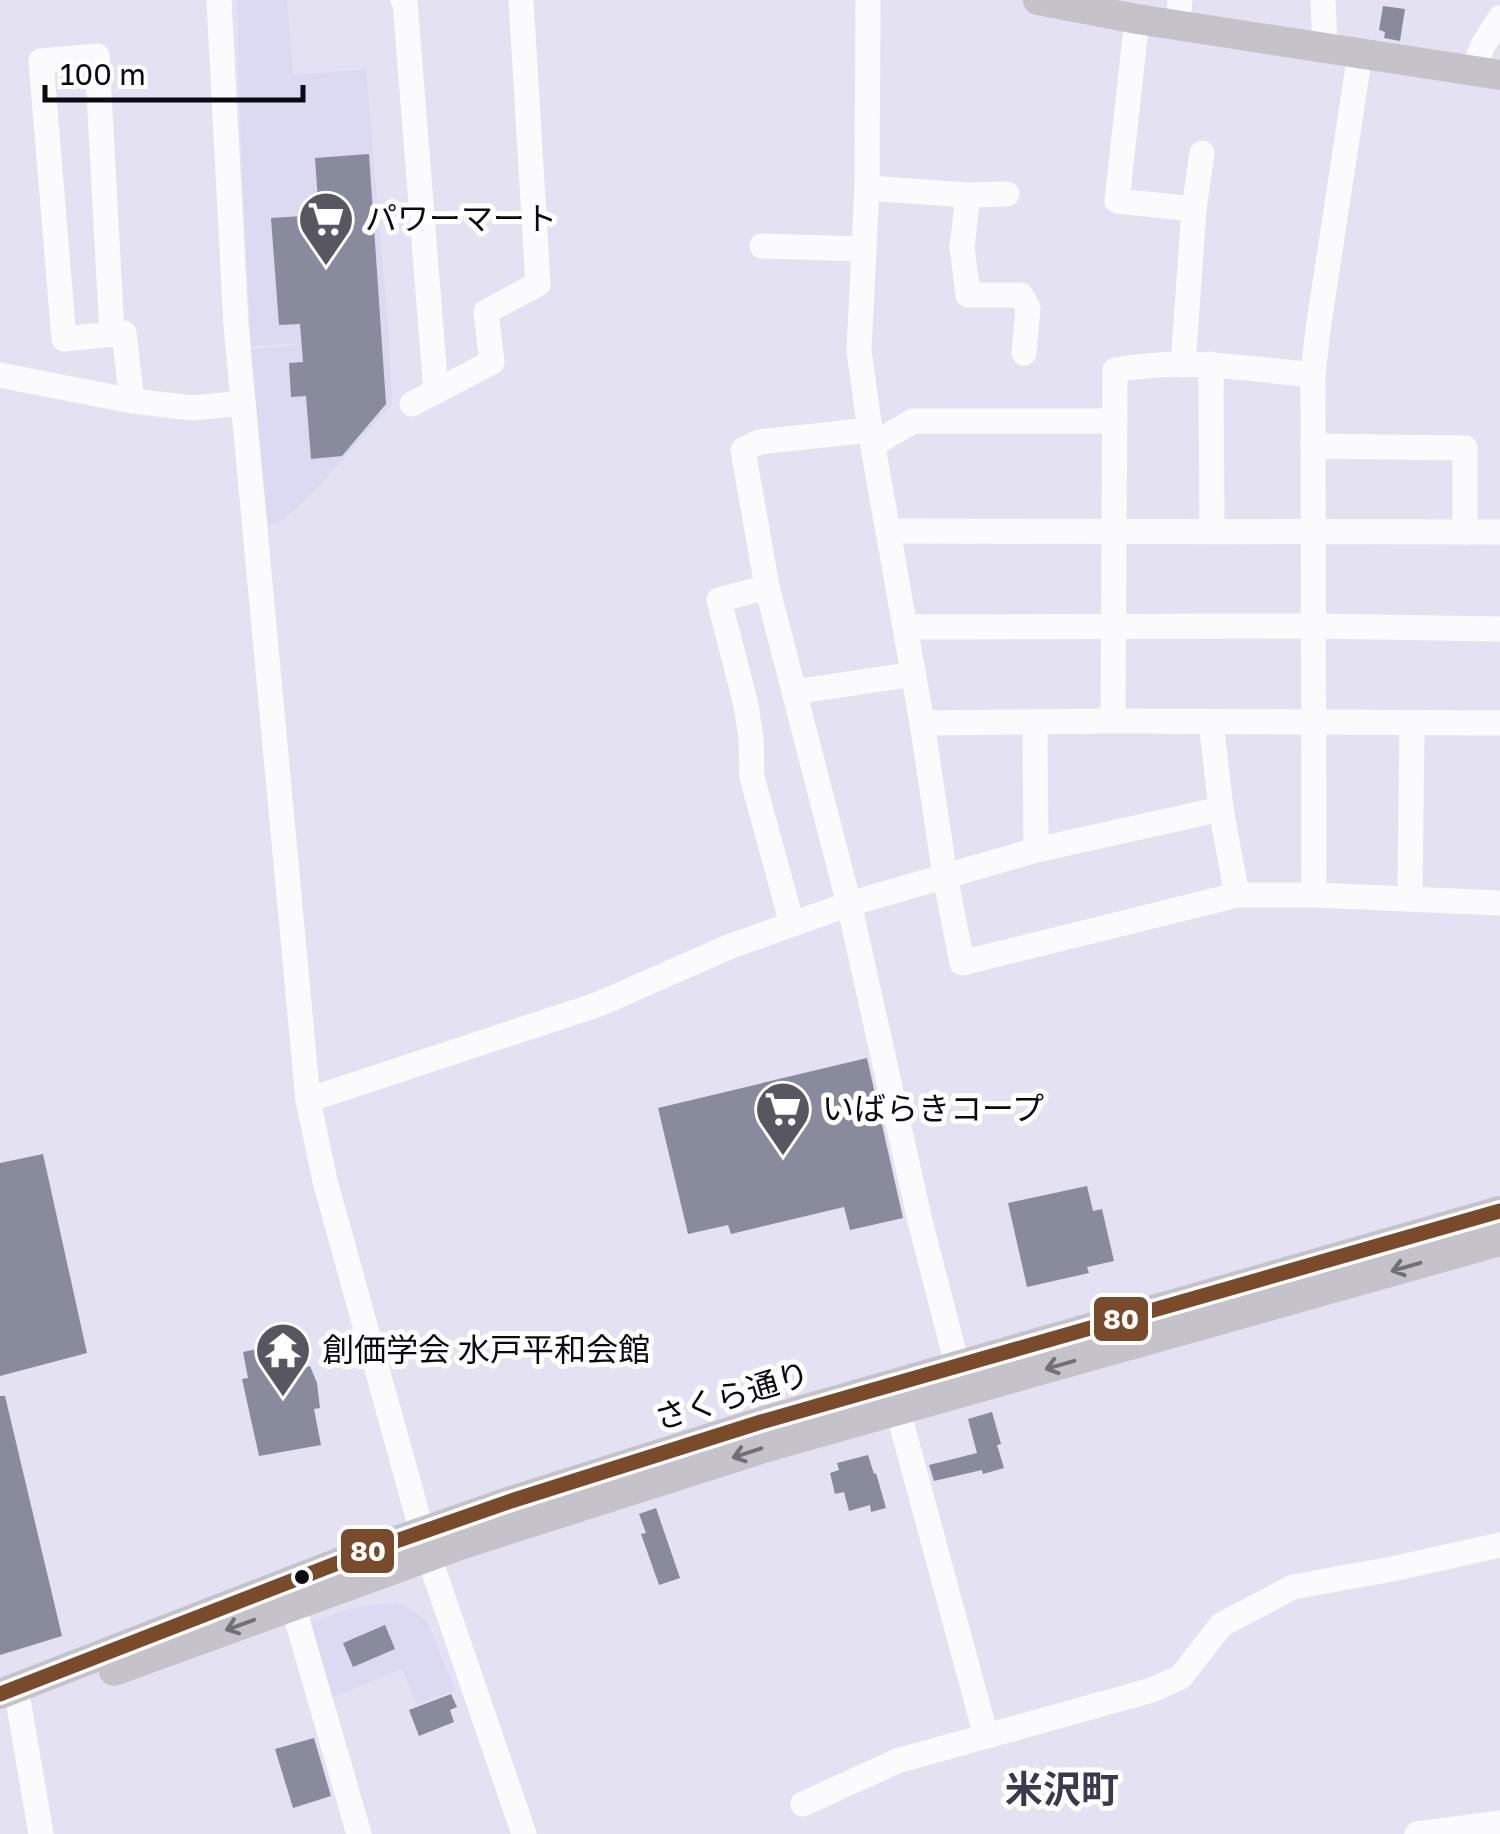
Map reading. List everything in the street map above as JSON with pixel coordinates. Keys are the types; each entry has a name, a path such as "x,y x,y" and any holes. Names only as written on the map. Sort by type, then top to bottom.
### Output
{"main road":[{"path":"1038,0 1137,19 1179,12 1324,48 1486,73"},
{"name":"さくら通り","path":"6,1704 292,1606 426,1544 457,1518 761,1422 960,1380 1500,1221"},
{"name":"さくら通り","path":"6,1704 426,1544 496,1533 767,1447 898,1411 960,1380"}],"street":[{"path":"219,0 235,305 308,1100 325,1182 426,1544 524,1834"},
{"path":"403,0 436,392"},
{"path":"412,404 492,362 486,312 538,284 521,0"},
{"path":"868,0 868,188 859,351 962,963 1237,895 1500,903"},
{"path":"1323,0 1324,48"},
{"path":"1486,73 1483,45 1500,18"},
{"path":"1137,19 1117,200 1194,209"},
{"path":"1314,896 1313,375 1360,54"},
{"path":"112,334 97,56 41,60 64,339 124,333 132,401"},
{"path":"1183,365 1202,152"},
{"path":"868,188 968,196 1007,194"},
{"path":"968,196 962,247 968,295 1021,295 1028,308 1024,354"},
{"path":"762,246 864,249"},
{"path":"1113,721 1115,370 1210,364 1313,375"},
{"path":"1210,364 1212,530"},
{"path":"0,374 132,401 194,408 243,403"},
{"path":"960,1380 849,904 767,587 743,450 760,442 872,437 913,421 1115,421"},
{"path":"1313,446 1465,448 1465,532"},
{"path":"889,531 1500,532"},
{"path":"767,587 718,600 746,706 752,777 792,924"},
{"path":"906,627 1500,628"},
{"path":"794,692 914,674"},
{"path":"1035,722 1036,850"},
{"path":"1212,722 1221,809 1237,895"},
{"path":"922,723 1500,723"},
{"path":"1410,899 1412,723"},
{"path":"308,1100 599,1004 730,946 849,904 1036,850 1221,809"},
{"path":"898,1411 986,1736"},
{"path":"803,1804 897,1762 1152,1690 1181,1676 1221,1625 1293,1587 1500,1544"},
{"path":"292,1606 359,1834"},
{"path":"6,1704 41,1834"},
{"path":"1417,1834 1500,1823"}],"shaded area":[{"path":"237,0 287,0 293,75 366,69 389,338 392,404 314,492 283,520 268,524 250,349 328,342 251,346"},
{"path":"396,1602 428,1623 455,1690 417,1705 402,1669 331,1698 310,1624 351,1608"}],"building":[{"path":"1383,6 1405,9 1400,41 1384,38 1385,32 1379,30"},
{"path":"369,154 386,404 342,456 311,459 306,396 291,397 289,363 303,362 300,324 279,325 271,218 319,215 315,158"},
{"name":"いばらきコープ","path":"867,1058 903,1218 850,1230 844,1207 731,1234 728,1225 688,1234 658,1108"},
{"path":"43,1154 87,1353 0,1376 0,1163"},
{"path":"1087,1186 1093,1211 1102,1209 1114,1261 1087,1267 1089,1273 1027,1287 1008,1203"},
{"name":"創価学会 水戸平和会館","path":"298,1340 304,1368 310,1366 317,1383 320,1408 314,1409 321,1445 259,1456 242,1379 248,1378 243,1352"},
{"path":"0,1396 5,1396 62,1636 0,1655"},
{"path":"992,1412 1004,1468 934,1481 929,1465 977,1453 968,1419"},
{"path":"868,1455 886,1508 871,1512 870,1505 849,1511 844,1492 835,1494 830,1473 839,1470 837,1463"},
{"path":"656,1508 680,1578 659,1585 641,1534 646,1533 639,1514"},
{"path":"385,1625 395,1649 353,1667 343,1643"},
{"path":"451,1694 457,1707 450,1710 454,1722 419,1736 409,1710"},
{"path":"314,1738 331,1796 293,1808 275,1749"}],"transit line":[{"name":"80","path":"0,1694 379,1547 511,1501 761,1422 1500,1211"}],"place":[{"name":"パワーマート","path":"326,268"},
{"name":"いばらきコープ","path":"783,1158"},
{"name":"創価学会 水戸平和会館","path":"283,1399"}],"district":[{"name":"米沢町","path":"1062,1790"}]}
